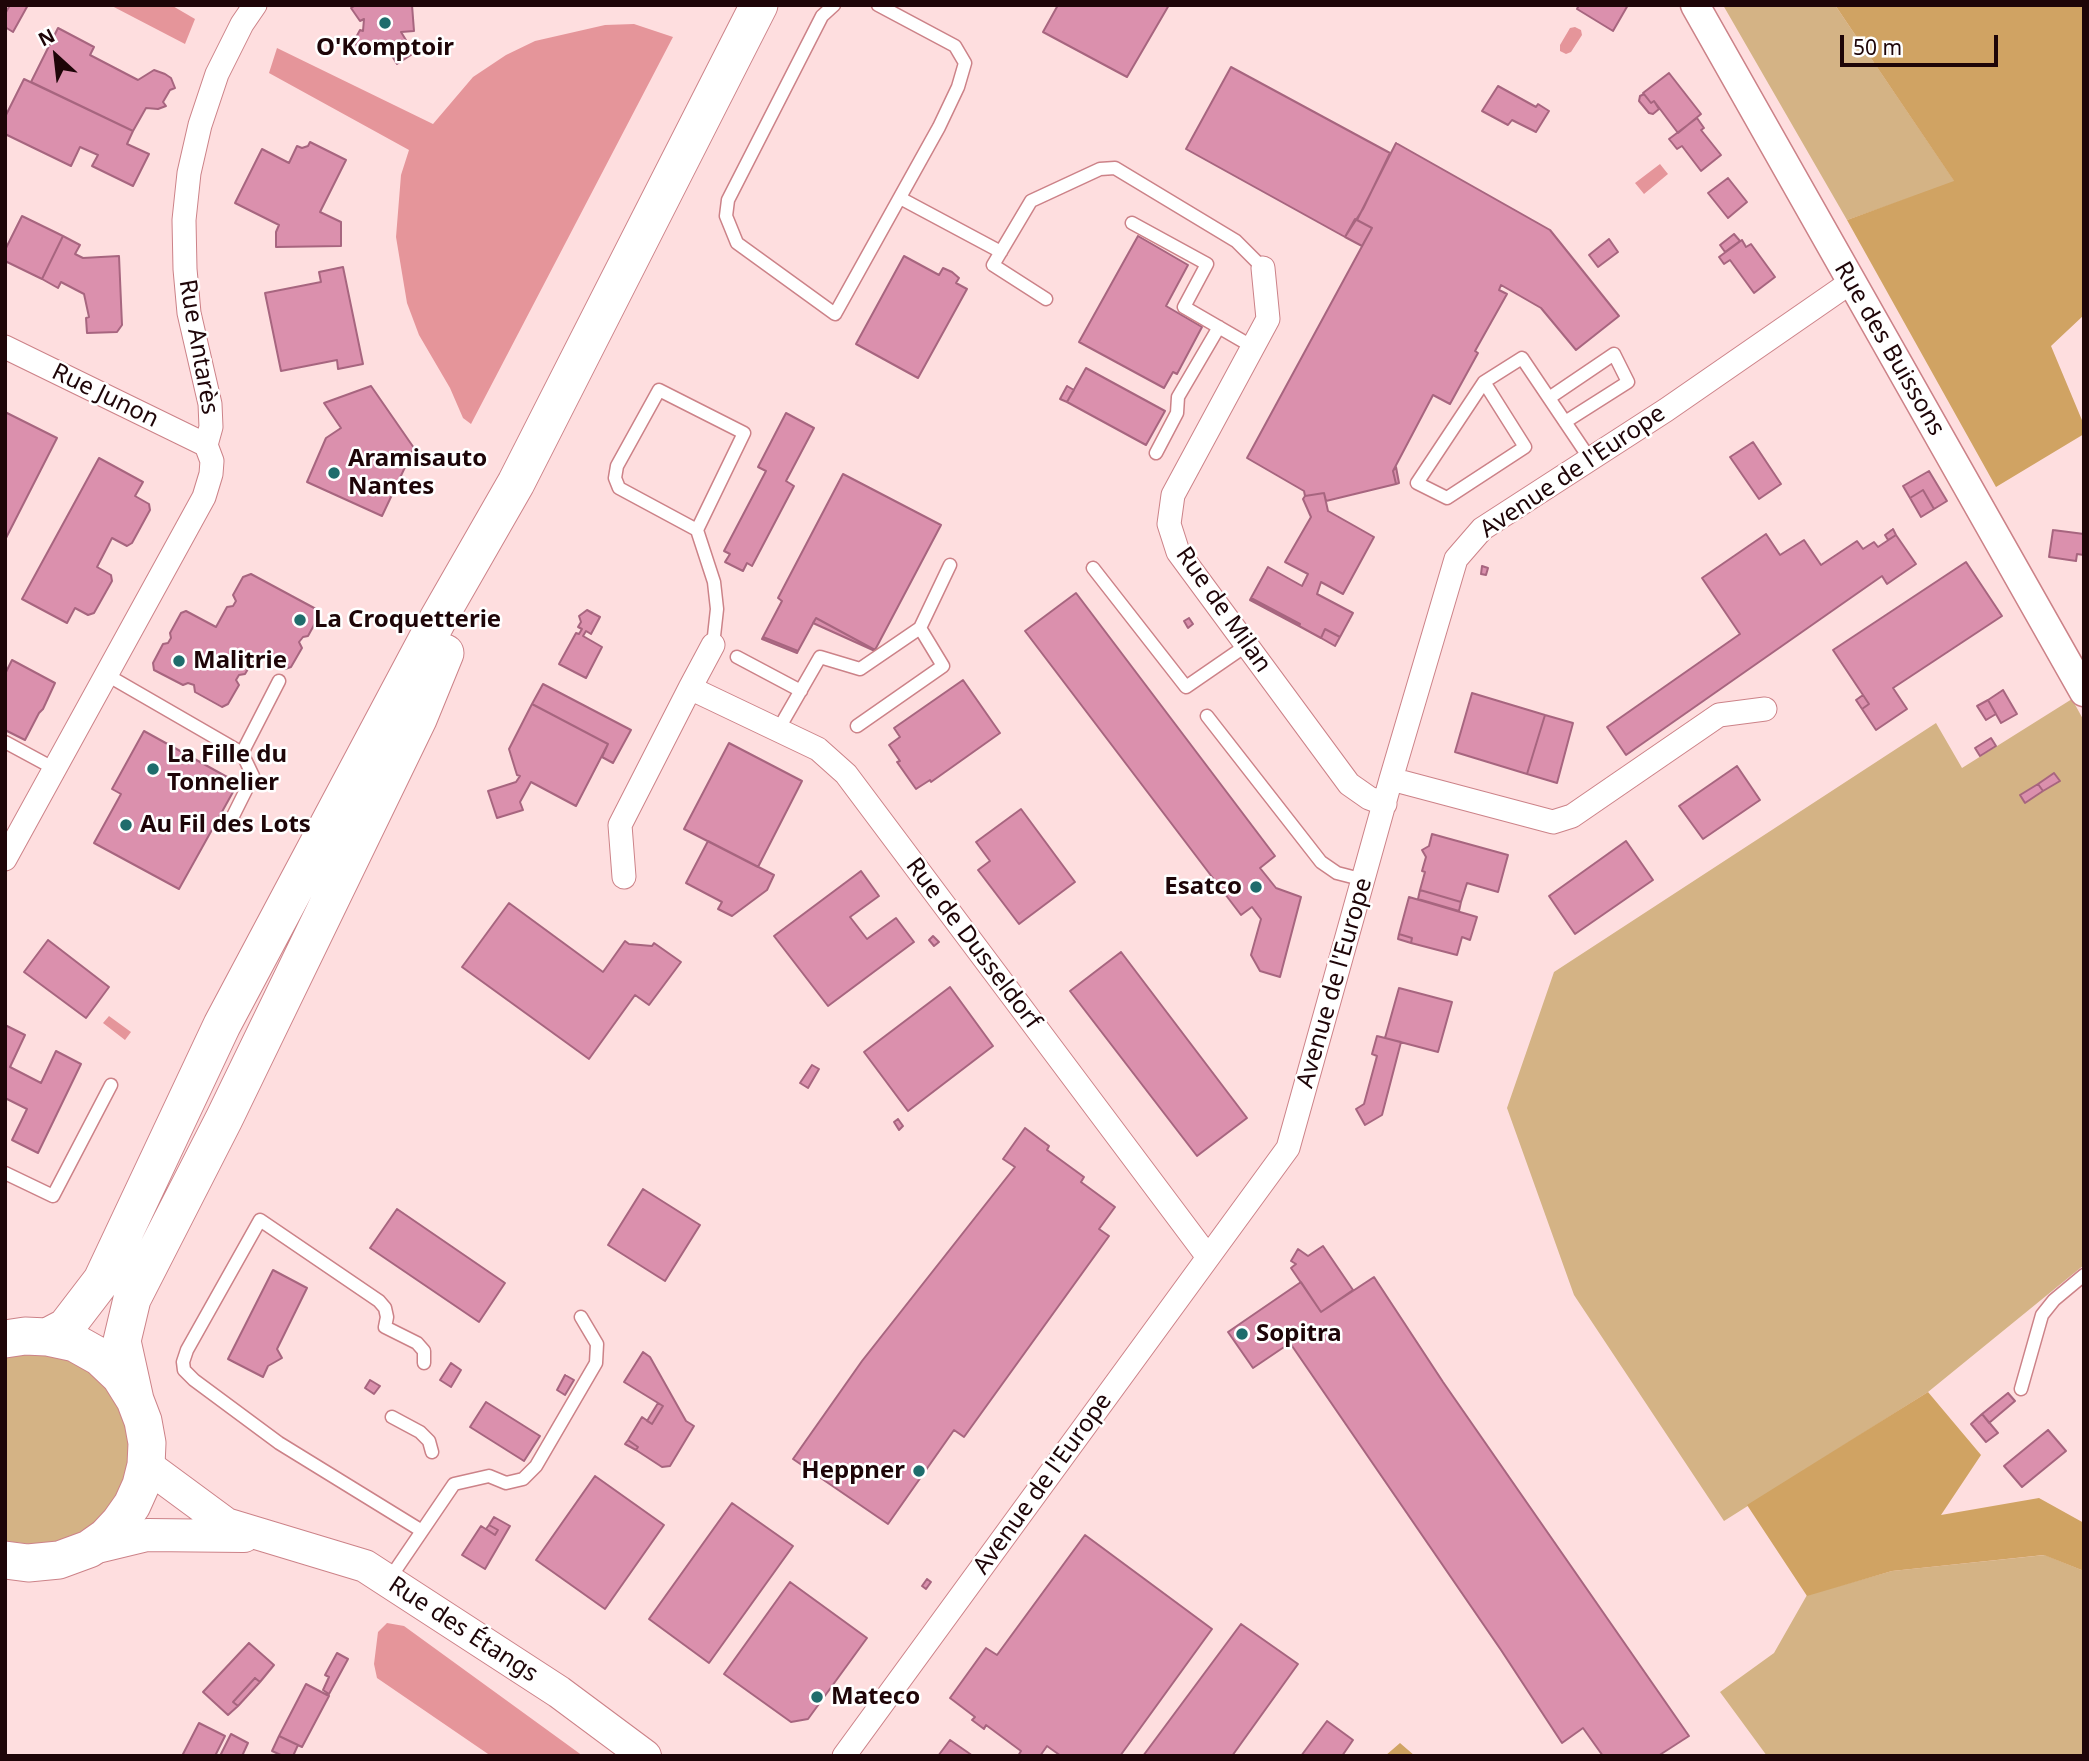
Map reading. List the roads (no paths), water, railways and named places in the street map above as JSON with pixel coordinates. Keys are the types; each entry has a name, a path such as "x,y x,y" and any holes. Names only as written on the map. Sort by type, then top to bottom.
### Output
{"main road":[{"path":"47,1336 66,1327 103,1280 222,1025 264,943 438,619 516,483 759,5"},
{"path":"13,1567 59,1560 89,1549 121,1522 132,1505 146,1465 147,1443 122,1341 132,1299 224,1119 418,719 516,483"},
{"path":"5,1339 47,1336 75,1343 100,1357 120,1376 135,1400"},
{"name":"Rue des Étangs","path":"146,1465 226,1524 365,1566 559,1692 645,1756"},
{"name":"Rue des Étangs","path":"89,1549 147,1535 266,1537"}],"street":[{"name":"Rue Antarès","path":"5,859 204,497 211,474 212,461 206,445 211,426 210,404 189,313 184,270 185,208 192,161 217,74 242,24 255,5"},
{"name":"Rue des Buissons","path":"1695,5 2084,692"},
{"name":"Rue de Milan","path":"1263,268 1268,319 1173,495 1169,524 1178,552 1349,784 1369,799 1385,804"},
{"name":"Avenue de l'Europe","path":"844,1756 1288,1148 1391,779 1456,559 1482,529 1666,410 1851,282"},
{"name":"Rue Junon","path":"5,347 206,445"},
{"path":"624,877 620,825 713,645"},
{"name":"Rue de Dusseldorf","path":"690,688 818,749 846,774 1208,1257"},
{"path":"1391,779 1553,822 1572,816 1718,715 1765,709"}],"lane":[{"path":"834,5 822,16 728,201 726,216 737,243 835,314 954,97 965,63 955,46 878,5"},
{"path":"1046,299 993,265 1031,201 1100,169 1115,168 1236,241 1263,268"},
{"path":"900,198 1001,252"},
{"path":"1132,223 1207,264 1184,306 1253,347"},
{"path":"1156,453 1177,413 1178,397 1219,327"},
{"path":"1549,398 1614,354 1628,382 1565,422"},
{"path":"1484,382 1525,447 1447,498 1417,483 1484,382 1522,358 1590,459"},
{"path":"697,530 744,433 659,390 617,466 615,478 620,488 697,530 714,582 718,610 713,645"},
{"path":"778,730 820,657 860,669 920,628 950,565"},
{"path":"1093,568 1186,687 1247,645"},
{"path":"857,726 943,666 920,628"},
{"path":"737,656 801,691"},
{"path":"107,675 242,753 253,776 230,822"},
{"path":"242,753 279,681"},
{"path":"1207,716 1321,862 1337,873 1364,880"},
{"path":"5,742 55,769"},
{"path":"5,1173 53,1196 111,1085"},
{"path":"422,1531 279,1443 194,1380 184,1370 183,1362 187,1350 260,1220 379,1301 385,1308 385,1327 416,1343 424,1351 424,1363"},
{"path":"2021,1389 2042,1315 2054,1300 2084,1275"},
{"path":"387,1581 454,1484 489,1476 506,1483 523,1479 536,1466 596,1363 597,1344 581,1317"},
{"path":"392,1417 420,1432 429,1441 432,1452"}],"place":[{"name":"O'Komptoir","path":"385,23"},
{"name":"Aramisauto Nantes","path":"334,473"},
{"name":"La Croquetterie","path":"300,620"},
{"name":"Malitrie","path":"179,661"},
{"name":"La Fille du Tonnelier","path":"153,769"},
{"name":"Au Fil des Lots","path":"126,825"},
{"name":"Esatco","path":"1256,887"},
{"name":"Sopitra","path":"1242,1334"},
{"name":"Heppner","path":"919,1471"},
{"name":"Mateco","path":"817,1697"}]}
